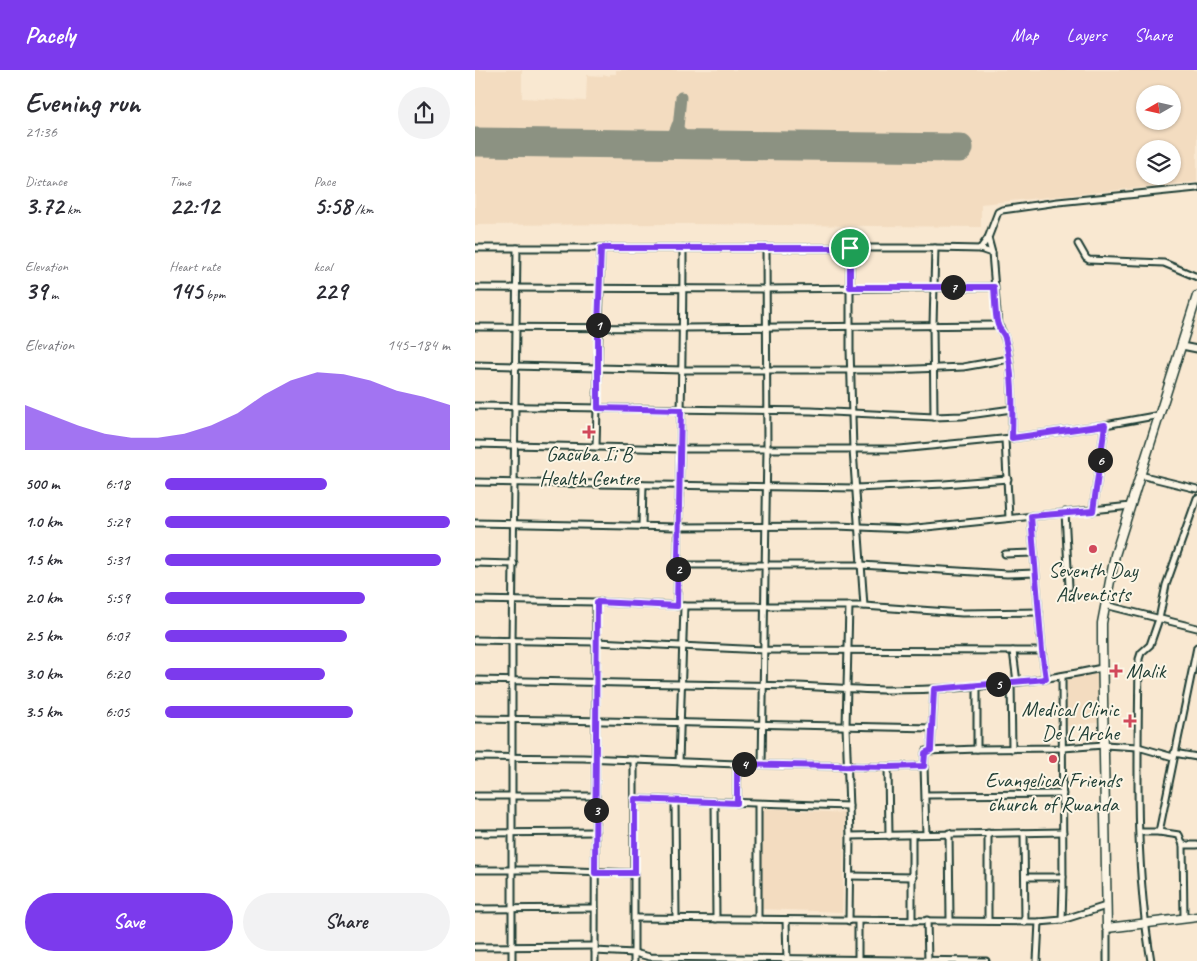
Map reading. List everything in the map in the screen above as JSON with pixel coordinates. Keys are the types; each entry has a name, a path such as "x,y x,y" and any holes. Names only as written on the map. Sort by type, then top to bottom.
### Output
{"street":[{"path":"980,249 988,238 997,212 1002,210 1058,202 1197,188"},
{"path":"988,238 992,253 998,326 1003,331 1009,359 1013,409 1012,438"},
{"path":"1078,244 1089,260 1164,263 1197,277"},
{"path":"475,248 935,248 980,249 992,253"},
{"path":"513,961 512,719 517,248"},
{"path":"596,447 601,248"},
{"path":"677,606 683,370 683,248"},
{"path":"762,764 764,527 767,449 767,327 765,289 767,248"},
{"path":"850,248 853,450 860,527 864,606"},
{"path":"934,417 933,325 935,248"},
{"path":"475,288 765,289 994,287"},
{"path":"1107,961 1102,623 1115,555 1197,296"},
{"path":"475,327 998,326"},
{"path":"1182,346 1197,349"},
{"path":"475,365 683,370 934,369 963,367 1009,359"},
{"path":"475,406 767,410 934,417 962,416 1013,409"},
{"path":"475,444 680,448 900,449 1005,439 1160,415"},
{"path":"1093,511 1105,425"},
{"path":"1005,439 1009,518"},
{"path":"1140,475 1197,489"},
{"path":"475,482 856,488 1008,479"},
{"path":"643,485 643,526"},
{"path":"1151,961 1141,887 1138,747 1139,659 1141,653 1150,645 1159,619 1166,585 1197,498"},
{"path":"475,523 907,529 1131,506"},
{"path":"1065,512 1069,587"},
{"path":"1031,516 1046,679"},
{"path":"1005,554 1034,553"},
{"path":"475,563 514,564"},
{"path":"678,565 861,565 1007,574 1035,573"},
{"path":"475,600 597,602 677,606 864,606 962,614 1039,612"},
{"path":"595,961 597,602"},
{"path":"1105,605 1197,628"},
{"path":"679,762 684,606"},
{"path":"849,606 845,726 850,836 849,921"},
{"path":"475,640 596,642 764,650 1042,651"},
{"path":"1159,832 1197,647"},
{"path":"1012,749 1013,651"},
{"path":"475,680 886,690 977,686 1046,679 1103,668"},
{"path":"1062,676 1062,920"},
{"path":"977,686 977,749"},
{"path":"931,750 934,689"},
{"path":"475,719 932,728"},
{"path":"926,834 924,766 925,753 931,750 1063,748 1104,745 1138,747 1174,755 1197,757"},
{"path":"475,757 737,764 924,766"},
{"path":"634,760 634,961"},
{"path":"737,764 737,803"},
{"path":"888,767 889,836"},
{"path":"926,796 1063,794"},
{"path":"475,796 596,796"},
{"path":"635,799 849,806"},
{"path":"675,801 676,918"},
{"path":"715,802 716,919"},
{"path":"758,804 758,919"},
{"path":"475,833 595,832"},
{"path":"1024,832 1025,922"},
{"path":"850,836 1063,832"},
{"path":"1140,832 1179,835 1183,845 1184,918"},
{"path":"949,833 950,920"},
{"path":"988,833 988,921"},
{"path":"912,835 912,921"},
{"path":"1183,845 1197,845"},
{"path":"475,870 635,873"},
{"path":"850,876 913,877"},
{"path":"1025,877 1063,877"},
{"path":"635,918 1039,922 1062,920 1106,906"},
{"path":"475,909 595,908"},
{"path":"1107,928 1197,917"},
{"path":"786,920 787,960"},
{"path":"927,920 928,961"},
{"path":"858,921 858,960"},
{"path":"1037,961 1039,922"},
{"path":"475,947 595,948 650,957 986,961"}],"shaded area":[{"path":"475,70 522,70 522,98 586,101 587,75 603,76 603,74 610,76 610,74 616,74 616,70 1197,70 1197,182 1181,184 1181,140 1136,140 1136,185 1168,185 981,204 981,227 684,224 475,225"},
{"path":"1100,673 1101,722 1065,726 1064,678"},
{"path":"762,808 845,813 842,912 761,909"}],"taxiway":[{"path":"681,97 678,128 685,139 698,144"},
{"path":"655,144 669,138 674,133 677,125"}],"runway":[{"path":"475,142 959,148"}],"place":[{"name":"Gacuba Ii B Health Centre","path":"589,432"},
{"name":"Seventh Day Adventists","path":"1093,549"},
{"name":"Malik","path":"1116,671"},
{"name":"Medical Clinic De L'Arche","path":"1130,721"},
{"name":"Evangelical Friends church of Rwanda","path":"1053,759"}],"route":[{"path":"601,248 850,248 850,287 994,287 998,326 1003,331 1005,337 1009,359 1013,409 1012,438 1105,425 1093,511 1031,516 1046,679 963,688 934,689 931,750 925,753 924,766 737,764 737,803 635,799 635,873 595,873 597,602 677,606 681,410 598,408 598,327 601,248"}]}
